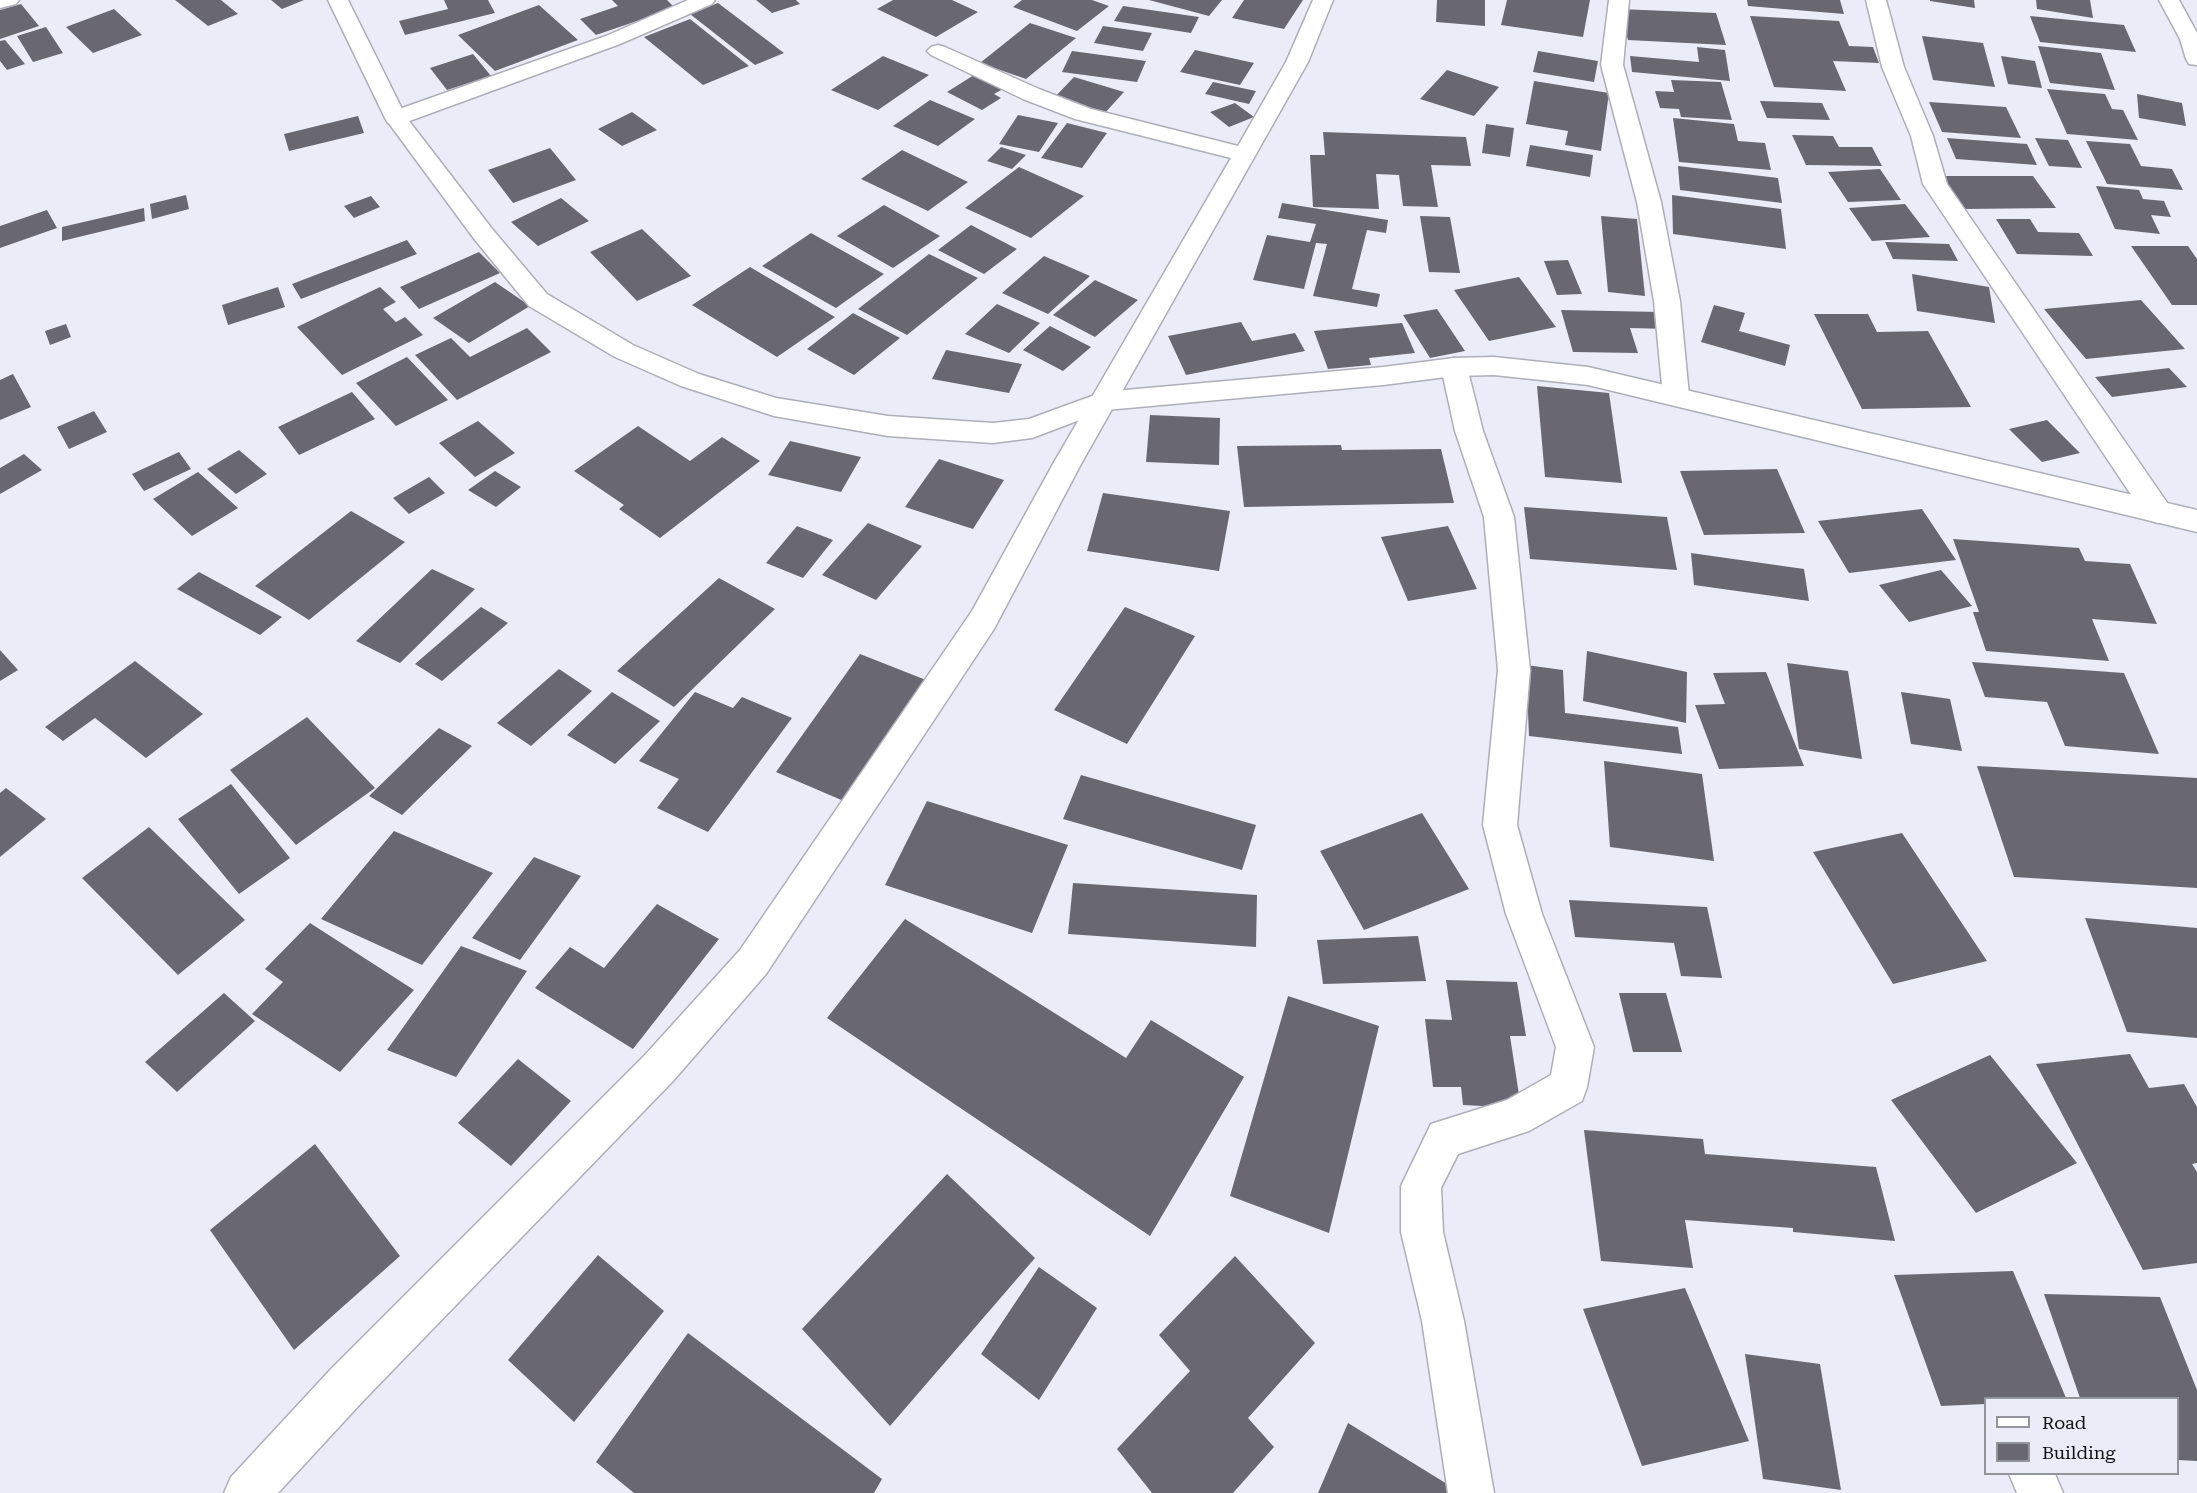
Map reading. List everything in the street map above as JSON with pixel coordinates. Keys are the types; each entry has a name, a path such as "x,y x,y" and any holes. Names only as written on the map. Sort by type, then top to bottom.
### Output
{"street":[{"path":"0,2 9,0"},
{"path":"338,0 396,118 484,235 538,300 624,351 690,380 774,407 888,426 993,433 1032,428 1103,400 1383,376 1454,367 1494,366 1588,376 2197,521"},
{"path":"396,118 613,40 705,0"},
{"path":"247,1493 347,1385 659,1068 753,962 983,620 1103,400 1297,62 1323,0"},
{"path":"1619,0 1612,65 1649,202 1667,301 1676,396"},
{"path":"1876,0 1893,67 1922,136 1935,184 2158,512"},
{"path":"2169,0 2190,39 2197,59"},
{"path":"938,51 1031,94 1083,114 1244,154"},
{"path":"1454,367 1469,431 1499,518 1503,553 1514,670 1500,825 1524,914 1575,1047 1568,1088 1515,1116 1445,1138 1421,1186 1422,1232 1443,1321 1471,1493"},
{"path":"2033,1475 2040,1493"}],"building":[{"path":"175,0 221,0 238,14 208,26"},
{"path":"271,0 304,0 282,9"},
{"path":"444,0 488,0 495,13 405,35 399,21 448,9"},
{"path":"612,0 667,0 675,8 596,35 580,19 618,6"},
{"path":"756,0 796,0 800,4 772,13"},
{"path":"893,0 952,0 978,12 936,37 877,9"},
{"path":"1022,0 1092,0 1109,6 1077,31 1013,7"},
{"path":"1149,0 1222,0 1209,16"},
{"path":"1244,0 1303,0 1284,29 1232,18"},
{"path":"1437,0 1485,0 1485,26 1436,22"},
{"path":"1507,0 1590,0 1583,37 1501,25"},
{"path":"1747,0 1840,0 1844,14 1748,6"},
{"path":"1974,0 1975,8 1930,1"},
{"path":"2036,0 2090,0 2093,18 2037,9"},
{"path":"718,3 784,53 755,65 690,14"},
{"path":"21,4 39,26 0,39 0,10"},
{"path":"539,5 578,40 495,71 458,35"},
{"path":"1123,6 1199,17 1191,33 1114,21"},
{"path":"114,9 142,35 93,53 66,27"},
{"path":"1619,9 1716,13 1726,45 1628,40"},
{"path":"1750,16 1839,21 1849,46 1873,47 1879,63 1833,61 1846,91 1774,87"},
{"path":"2030,16 2124,25 2136,52 2040,42"},
{"path":"690,19 749,66 703,85 644,37"},
{"path":"1030,23 1076,38 1026,79 980,63"},
{"path":"1103,26 1152,33 1143,51 1094,43"},
{"path":"46,27 63,53 33,62 17,36"},
{"path":"1922,36 1983,43 1995,87 1933,80"},
{"path":"5,40 25,64 7,70 0,61 0,41"},
{"path":"2038,46 2101,53 2115,90 2050,83"},
{"path":"1697,47 1725,50 1730,81 1632,72 1630,56 1699,62"},
{"path":"1195,50 1254,63 1240,85 1180,72"},
{"path":"1072,51 1146,61 1137,82 1062,72"},
{"path":"1538,51 1598,61 1594,82 1533,72"},
{"path":"473,54 491,76 447,90 430,68"},
{"path":"883,56 929,75 878,110 831,90"},
{"path":"2001,56 2035,61 2042,88 2008,84"},
{"path":"1447,70 1499,87 1474,116 1420,99"},
{"path":"974,75 1003,89 994,94 1001,98 982,110 947,92"},
{"path":"1074,77 1124,92 1104,114 1053,99"},
{"path":"1671,80 1721,82 1732,120 1681,117 1679,109 1660,108 1655,91 1674,92"},
{"path":"1534,81 1609,93 1601,151 1565,145 1568,131 1526,124"},
{"path":"1213,82 1256,91 1249,104 1205,94"},
{"path":"2047,89 2105,94 2112,109 2123,110 2138,140 2067,134"},
{"path":"2137,94 2182,103 2186,126 2139,118"},
{"path":"930,100 975,119 938,146 893,126"},
{"path":"1760,101 1822,103 1830,120 1767,118"},
{"path":"1929,102 2006,107 2021,138 1942,132"},
{"path":"1235,103 1254,117 1229,127 1210,112"},
{"path":"632,112 657,130 622,146 598,129"},
{"path":"1018,115 1058,123 1039,152 999,144"},
{"path":"358,116 364,133 289,151 284,134"},
{"path":"1673,118 1734,124 1738,141 1765,143 1771,170 1679,162"},
{"path":"1067,123 1107,133 1082,168 1041,158"},
{"path":"1486,124 1514,128 1510,157 1482,153"},
{"path":"1323,132 1466,137 1471,166 1431,165 1438,207 1403,206 1399,175 1376,174 1379,209 1313,207 1310,155 1325,155"},
{"path":"1792,135 1833,136 1839,147 1872,147 1882,166 1806,165"},
{"path":"1947,138 2027,144 2037,165 1956,159"},
{"path":"2035,138 2068,140 2082,168 2049,166"},
{"path":"2086,141 2130,144 2141,166 2172,169 2183,190 2107,184"},
{"path":"1530,145 1593,155 1590,177 1526,166"},
{"path":"1001,147 1026,155 1012,169 987,161"},
{"path":"550,148 576,180 513,203 488,170"},
{"path":"902,150 968,182 928,211 861,179"},
{"path":"1678,166 1778,178 1782,203 1680,190"},
{"path":"1019,167 1084,196 1031,238 965,208"},
{"path":"1880,169 1901,200 1848,202 1828,172"},
{"path":"1943,176 2033,176 2056,208 1963,209"},
{"path":"2096,186 2139,190 2143,199 2164,201 2171,217 2151,215 2160,234 2115,229"},
{"path":"186,195 189,209 152,219 150,204"},
{"path":"1672,195 1781,209 1786,249 1673,234"},
{"path":"371,196 380,207 354,218 344,206"},
{"path":"561,198 589,221 538,246 511,222"},
{"path":"1282,203 1388,220 1386,233 1367,230 1352,289 1380,294 1377,307 1313,296 1327,244 1316,243 1304,289 1253,280 1267,235 1310,242 1316,224 1278,218"},
{"path":"1905,204 1930,237 1872,241 1849,208"},
{"path":"884,205 940,236 893,268 837,236"},
{"path":"144,208 145,221 62,241 62,227"},
{"path":"47,210 57,228 0,248 0,226"},
{"path":"1420,216 1450,217 1460,273 1429,272"},
{"path":"1601,216 1637,219 1645,296 1608,292"},
{"path":"1996,219 2030,219 2038,232 2079,233 2093,256 2017,254"},
{"path":"971,225 1017,249 984,274 938,250"},
{"path":"642,229 691,276 637,301 590,252"},
{"path":"811,233 884,274 836,308 762,266"},
{"path":"407,240 417,254 301,299 292,284"},
{"path":"1885,242 1949,244 1958,261 1893,259"},
{"path":"2131,246 2188,246 2197,259 2197,305 2172,305"},
{"path":"479,252 500,273 419,309 400,287"},
{"path":"929,254 978,278 907,335 858,309"},
{"path":"1044,256 1090,276 1048,314 1002,293"},
{"path":"1568,260 1582,294 1557,295 1544,261"},
{"path":"750,267 835,317 777,357 692,305"},
{"path":"1912,274 1989,287 1995,323 1917,311"},
{"path":"1519,277 1556,327 1489,341 1454,290"},
{"path":"1095,280 1138,300 1095,337 1053,315"},
{"path":"495,282 530,306 469,343 433,318"},
{"path":"278,287 285,307 228,325 222,305"},
{"path":"380,287 396,302 383,309 396,322 405,317 423,335 342,375 297,327"},
{"path":"2141,300 2185,349 2086,359 2044,309"},
{"path":"997,304 1040,323 1009,353 965,334"},
{"path":"1714,305 1745,313 1739,331 1790,345 1785,366 1701,342"},
{"path":"1437,309 1465,351 1430,358 1403,315"},
{"path":"1561,310 1661,312 1667,329 1630,328 1638,353 1573,352"},
{"path":"853,313 900,338 854,375 807,349"},
{"path":"1814,314 1868,314 1877,332 1928,331 1971,407 1862,409"},
{"path":"1241,322 1252,341 1295,333 1305,351 1186,375 1168,336"},
{"path":"1402,323 1415,353 1369,358 1371,365 1328,369 1314,331"},
{"path":"66,324 71,337 50,345 45,331"},
{"path":"1050,326 1091,347 1063,371 1023,350"},
{"path":"527,328 551,352 457,400 415,355 451,338 470,357"},
{"path":"946,350 1022,364 1009,393 932,379"},
{"path":"407,357 448,400 396,426 356,383"},
{"path":"2169,368 2187,387 2112,397 2095,377"},
{"path":"13,374 31,407 0,420 0,380"},
{"path":"1537,386 1609,393 1622,483 1545,477"},
{"path":"352,392 375,419 299,455 278,427"},
{"path":"94,411 107,432 69,449 57,427"},
{"path":"1150,415 1220,418 1219,465 1146,462"},
{"path":"2047,420 2080,453 2042,462 2009,429"},
{"path":"478,421 515,453 475,477 439,443"},
{"path":"638,426 690,461 722,437 760,461 660,538 619,509 624,505 574,471"},
{"path":"790,441 861,457 841,492 768,475"},
{"path":"1341,445 1342,450 1441,449 1454,503 1244,507 1237,446"},
{"path":"239,450 267,474 236,494 207,469"},
{"path":"179,452 191,469 144,491 132,474"},
{"path":"24,454 42,470 0,494 0,468"},
{"path":"939,459 1004,480 973,529 905,507"},
{"path":"1777,469 1805,533 1704,535 1680,471"},
{"path":"495,471 521,487 496,507 468,490"},
{"path":"198,472 238,508 192,536 153,499"},
{"path":"429,477 445,493 409,514 393,498"},
{"path":"1103,493 1230,511 1219,571 1087,551"},
{"path":"1524,507 1667,517 1677,570 1530,559"},
{"path":"1922,509 1956,560 1849,573 1818,521"},
{"path":"351,511 405,542 309,620 255,586"},
{"path":"868,523 922,546 876,600 822,575"},
{"path":"797,526 833,540 803,578 766,563"},
{"path":"1448,526 1477,589 1408,601 1381,537"},
{"path":"1953,539 2079,548 2085,561 2130,564 2157,624 2092,619 2109,661 1986,651 1973,612 1979,612"},
{"path":"1691,553 1804,569 1809,601 1694,585"},
{"path":"432,569 475,589 400,663 356,641"},
{"path":"1941,570 1972,606 1909,622 1879,585"},
{"path":"199,572 282,617 260,635 177,589"},
{"path":"719,578 775,609 674,707 617,671"},
{"path":"481,607 508,623 442,681 415,664"},
{"path":"1125,607 1195,636 1127,744 1054,710"},
{"path":"0,650 18,670 0,681"},
{"path":"1587,651 1687,672 1686,723 1583,701"},
{"path":"860,654 926,680 846,802 776,772"},
{"path":"135,661 203,714 146,758 95,718 63,741 45,727"},
{"path":"1972,662 2124,673 2159,754 2065,746 2047,702 1985,697"},
{"path":"1787,663 1848,671 1862,759 1799,749"},
{"path":"1526,665 1563,670 1565,713 1678,727 1682,754 1529,736"},
{"path":"559,669 592,691 531,746 497,723"},
{"path":"1766,672 1804,766 1719,769 1695,705 1725,704 1713,673"},
{"path":"612,692 660,721 615,764 567,735"},
{"path":"695,692 733,708 742,697 792,718 708,832 657,808 679,779 639,761"},
{"path":"1901,692 1950,699 1962,751 1911,744"},
{"path":"307,717 375,788 296,845 230,770"},
{"path":"439,728 472,746 402,815 369,796"},
{"path":"1604,761 1702,774 1714,861 1610,847"},
{"path":"1977,766 2197,778 2197,888 2014,877"},
{"path":"1081,775 1256,825 1242,870 1063,819"},
{"path":"231,784 290,858 239,894 178,819"},
{"path":"6,788 46,819 0,857 0,793"},
{"path":"927,801 1068,845 1032,933 885,885"},
{"path":"1422,813 1469,889 1364,930 1320,851"},
{"path":"149,827 245,920 178,975 82,878"},
{"path":"394,831 493,873 422,965 321,919"},
{"path":"1902,833 1987,961 1893,984 1813,852"},
{"path":"534,857 581,876 520,960 472,938"},
{"path":"1073,883 1257,895 1256,947 1068,934"},
{"path":"1569,900 1707,907 1722,978 1681,976 1674,943 1575,937"},
{"path":"657,904 719,939 633,1049 535,988 570,947 604,968"},
{"path":"2085,918 2197,928 2197,1038 2127,1032"},
{"path":"905,919 1126,1058 1151,1020 1244,1077 1150,1236 827,1018"},
{"path":"310,923 414,990 340,1072 252,1014 283,982 265,969"},
{"path":"1418,936 1426,981 1323,984 1317,940"},
{"path":"461,946 527,971 456,1077 387,1050"},
{"path":"1446,980 1517,982 1526,1036 1510,1036 1521,1108 1463,1105 1461,1087 1433,1087 1425,1019 1452,1020"},
{"path":"224,993 255,1021 177,1092 145,1062"},
{"path":"1619,993 1666,993 1682,1052 1633,1052"},
{"path":"1288,996 1379,1026 1329,1233 1230,1196"},
{"path":"2130,1054 2149,1088 2184,1084 2197,1107 2197,1163 2192,1164 2197,1172 2197,1263 2143,1270 2036,1064"},
{"path":"1990,1055 2077,1163 1976,1213 1891,1100"},
{"path":"518,1059 571,1101 511,1166 458,1123"},
{"path":"1584,1130 1703,1139 1705,1154 1876,1167 1895,1241 1793,1232 1793,1228 1685,1220 1693,1268 1601,1261"},
{"path":"315,1144 400,1256 294,1350 210,1230"},
{"path":"947,1174 1035,1258 890,1426 802,1329"},
{"path":"598,1255 664,1311 574,1422 508,1360"},
{"path":"1235,1256 1315,1343 1248,1418 1274,1447 1233,1493 1152,1493 1117,1449 1190,1371 1159,1335"},
{"path":"1039,1267 1097,1308 1039,1400 981,1354"},
{"path":"2013,1271 2066,1397 1984,1397 1984,1404 1941,1406 1894,1275"},
{"path":"1685,1288 1749,1441 1642,1466 1583,1309"},
{"path":"2044,1294 2160,1297 2197,1390 2197,1461 2179,1460 2179,1397 2080,1397"},
{"path":"688,1333 882,1479 874,1493 634,1493 596,1462"},
{"path":"1745,1354 1820,1364 1841,1490 1763,1479"},
{"path":"1348,1423 1452,1487 1450,1493 1318,1493"}]}
